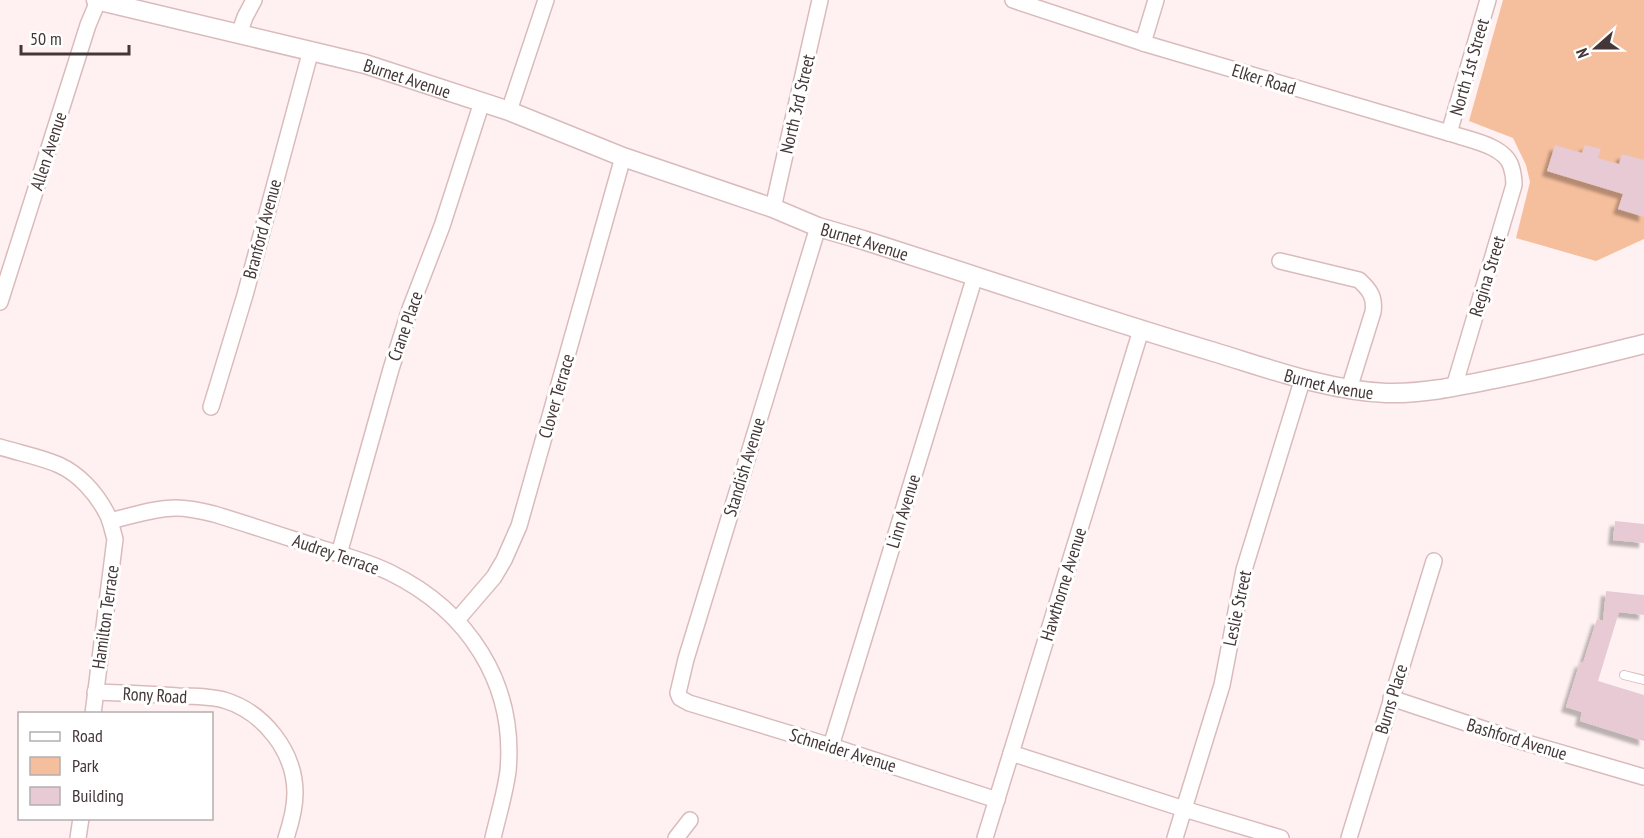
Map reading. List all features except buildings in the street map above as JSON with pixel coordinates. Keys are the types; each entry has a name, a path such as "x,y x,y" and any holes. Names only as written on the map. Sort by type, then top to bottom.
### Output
{"street":[{"name":"Burnet Avenue","path":"97,0 365,64 509,111 624,157 773,208 818,227 1141,330 1303,378 1349,389 1385,393 1454,387 1644,345"},
{"name":"Allen Avenue","path":"0,302 6,265 97,0"},
{"path":"239,34 254,0"},
{"path":"509,111 546,0"},
{"name":"North 3rd Street","path":"773,208 820,0"},
{"name":"Elker Road","path":"1013,0 1143,43 1496,148 1511,164"},
{"path":"1143,43 1156,0"},
{"name":"North 1st Street","path":"1449,134 1488,0"},
{"name":"Branford Avenue","path":"211,407 245,295 311,50"},
{"name":"Crane Place","path":"339,554 391,369 442,226 482,102"},
{"name":"Clover Terrace","path":"458,620 494,577 519,526 624,157"},
{"name":"Regina Street","path":"1454,387 1514,185 1511,164"},
{"name":"Standish Avenue","path":"688,703 680,698 678,693 684,667 818,227"},
{"path":"1280,261 1359,280 1371,293 1374,303 1373,312 1349,389"},
{"name":"Linn Avenue","path":"831,746 975,276"},
{"name":"Hawthorne Avenue","path":"985,838 1141,330"},
{"name":"Leslie Street","path":"1175,838 1222,685 1244,570 1303,378"},
{"path":"0,447 60,465 75,475 98,501 110,521"},
{"name":"Audrey Terrace","path":"110,521 160,509 176,508 214,514 374,565 428,595 458,620 480,649 500,697 507,728 508,770 493,838"},
{"name":"Hamilton Terrace","path":"93,712 115,539 110,521"},
{"name":"Burns Place","path":"1349,838 1434,561"},
{"name":"Rony Road","path":"95,692 212,697 234,704 261,720 281,744 290,764 295,794 293,815 286,838"},
{"name":"Bashford Avenue","path":"1391,698 1520,741 1644,777"},
{"name":"Schneider Avenue","path":"688,703 831,746 997,800"},
{"path":"1011,753 1281,838"},
{"path":"78,838 81,820"},
{"path":"676,838 690,820"}],"lane":[{"path":"1624,675 1644,681"}],"green space":[{"path":"1503,0 1644,0 1644,239 1596,261 1516,238 1530,182 1526,165 1513,138 1469,121"}]}
